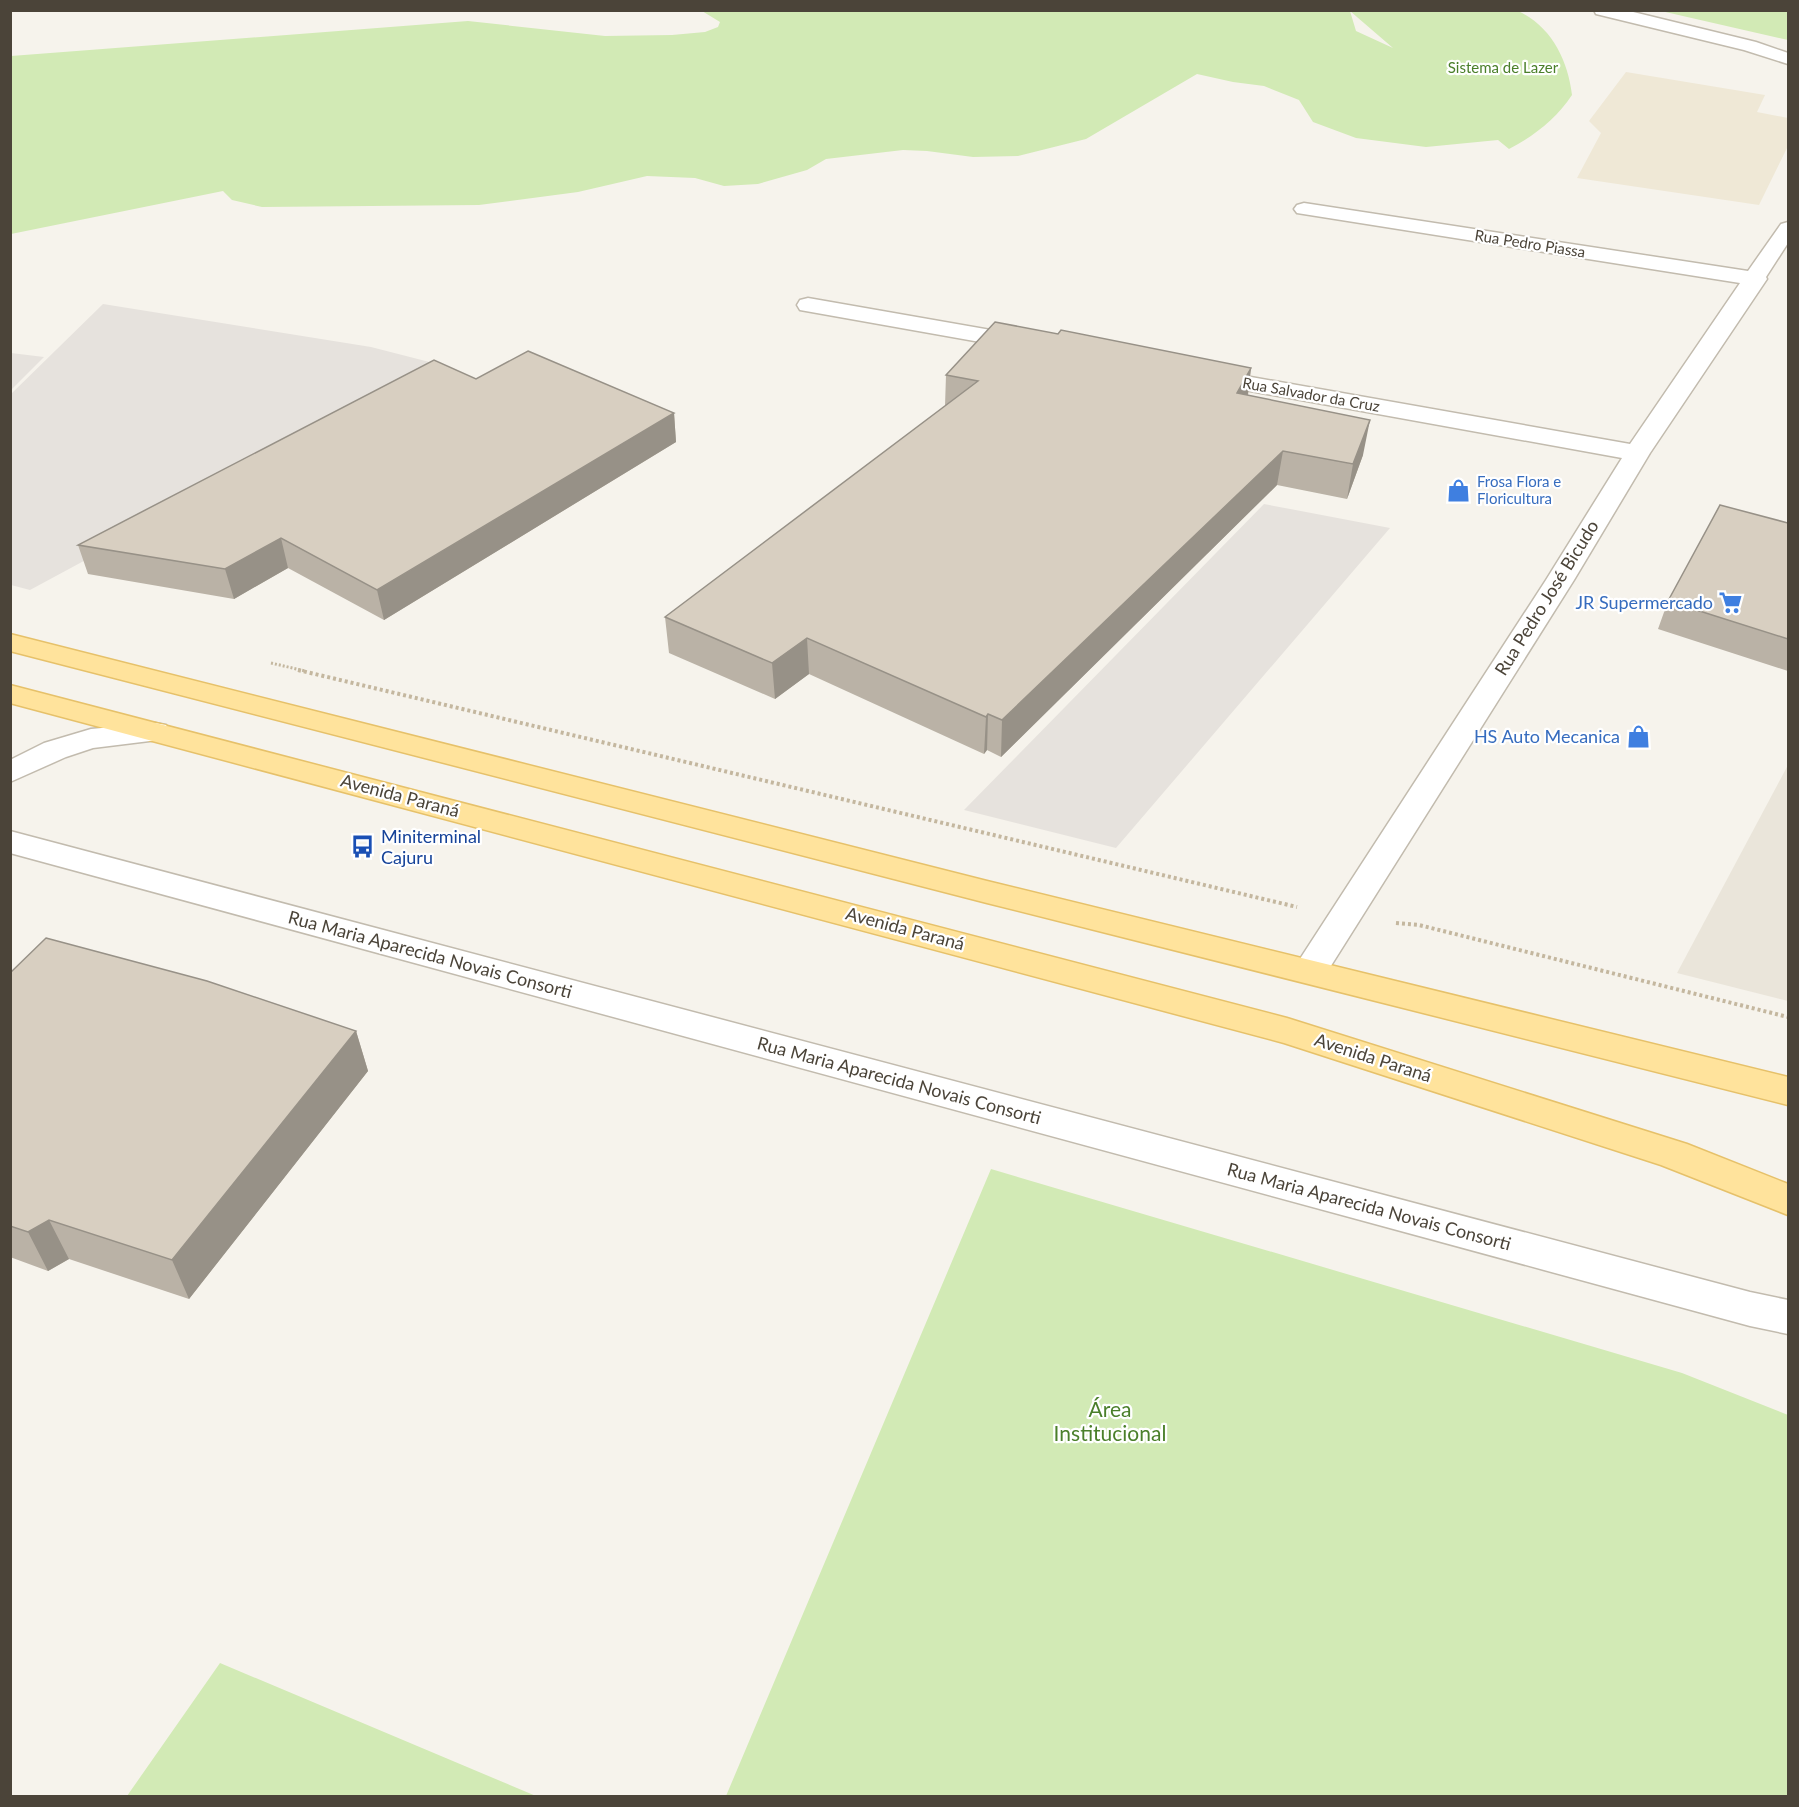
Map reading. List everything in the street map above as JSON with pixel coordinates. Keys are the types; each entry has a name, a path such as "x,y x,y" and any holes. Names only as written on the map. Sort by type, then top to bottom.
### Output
{"main road":[{"path":"10,642 998,895 1788,1091"},
{"name":"Avenida Paraná","path":"10,694 1287,1031 1674,1154 1788,1200"}],"street":[{"path":"1602,10 1750,46 1788,59"},
{"name":"Rua Pedro Piassa","path":"1304,209 1756,279"},
{"name":"Rua Pedro José Bicudo","path":"1310,971 1560,579 1637,453 1756,279 1788,228"},
{"path":"808,305 1042,346"},
{"name":"Rua Salvador da Cruz","path":"1182,371 1637,453"},
{"path":"10,772 56,750 90,739 154,732"},
{"name":"Rua Maria Aparecida Novais Consorti","path":"10,842 1750,1310 1788,1317"}],"path":[{"path":"267,662 1343,917 1419,925 1788,1017"}],"shaded area":[{"path":"1626,72 1765,95 1757,112 1788,118 1788,146 1759,205 1577,178 1601,133 1589,121"},
{"path":"103,304 371,347 445,366 30,590 11,585 11,394"},
{"path":"10,353 44,357 11,390"},
{"path":"1264,504 1390,528 1116,848 964,810"},
{"path":"1788,765 1788,1001 1677,973"}],"green space":[{"name":"Sistema de Lazer","path":"702,11 1350,11 1518,11 1530,17 1549,35 1567,69 1572,95 1544,126 1509,149 1498,140 1426,147 1356,138 1313,122 1299,100 1264,86 1197,74 1086,139 1018,156 973,157 903,150 826,159 807,170 758,184 724,186 695,178 647,176 578,192 479,205 262,207 232,200 223,191 11,234 11,56 468,21 605,36 705,32 718,27 720,22","holes":["1350,11 1393,48 1356,31"]},
{"path":"1661,11 1788,11 1788,40"},
{"name":"Área Institucional","path":"991,1169 1682,1373 1788,1415 1788,1796 726,1796"},
{"path":"220,1663 536,1796 127,1796"}],"building":[{"path":"995,322 1058,334 1061,330 1251,368 1237,393 1370,420 1353,464 1283,451 1002,720 988,714 986,717 807,638 772,663 665,617 978,381 946,375"},
{"path":"528,351 674,413 377,590 281,538 225,569 78,545 434,360 476,379"},
{"name":"JR Supermercado","path":"1720,505 1788,523 1788,639 1668,601"},
{"path":"46,938 207,981 356,1031 172,1260 49,1220 28,1232 10,1226 10,973"}],"place":[{"name":"Frosa Flora e Floricultura","path":"1459,491"},
{"name":"JR Supermercado","path":"1731,603"},
{"name":"HS Auto Mecanica","path":"1638,737"},
{"name":"Miniterminal Cajuru","path":"363,847"}]}
